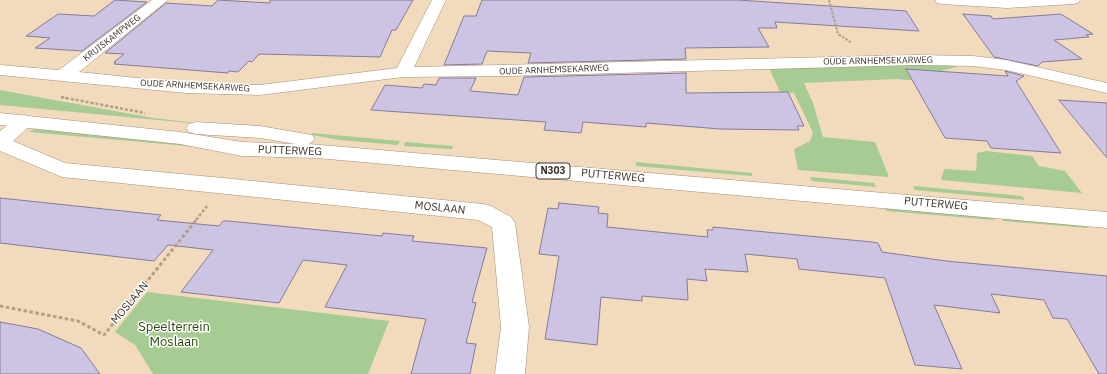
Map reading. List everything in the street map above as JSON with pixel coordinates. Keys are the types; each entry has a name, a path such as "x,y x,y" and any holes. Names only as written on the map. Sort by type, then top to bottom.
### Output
{"street":[{"name":"KRUISKAMPWEG","path":"63,76 161,0"},
{"path":"403,72 438,0"},
{"path":"942,0 1007,4 1073,0"},
{"name":"OUDE ARNHEMSEKARWEG","path":"0,70 186,88 260,90 403,72 508,71 879,60 973,61 1006,65 1107,88"},
{"name":"PUTTERWEG","path":"0,109 190,128 260,132 324,142 1107,210"},
{"name":"PUTTERWEG","path":"0,119 180,138 242,149 317,151 1107,220"},
{"name":"MOSLAAN","path":"25,121 0,142 62,170 483,212 503,223 515,327 510,374"}],"path":[{"path":"829,0 838,34 879,60"},
{"name":"MOSLAAN","path":"0,306 78,321 104,334 144,287 223,185"}],"green space":[{"path":"919,62 959,66 941,71 943,83 896,79 804,83 813,103 823,137 875,142 889,177 798,170 794,149 810,141 813,133 794,93 780,92 768,66"},
{"path":"0,90 153,118 232,127 0,105"},
{"path":"39,127 165,140 198,147 29,132"},
{"path":"312,133 400,141 398,145 340,140 312,135"},
{"path":"405,142 453,146 452,149 404,146"},
{"path":"986,151 1032,156 1039,166 1065,171 1082,193 941,180 944,169 976,171 977,153"},
{"path":"636,162 752,173 752,176 636,166"},
{"path":"810,177 874,183 876,187 812,181"},
{"path":"913,186 1022,196 1025,200 915,190"},
{"path":"884,206 992,216 994,220 886,211"},
{"path":"1001,216 1085,224 1088,228 1003,221"},
{"name":"Speelterrein Moslaan","path":"147,292 389,321 368,374 153,374 135,345 115,332"}],"building":[{"path":"115,0 147,2 82,51 35,48 50,38 26,36 58,14 94,16"},
{"path":"218,0 270,3 270,0 413,0 396,30 392,30 380,57 261,54 258,55 252,62 249,61 238,72 229,71 228,73 114,64 116,62 114,62 124,54 105,53 166,3 212,6"},
{"path":"482,0 738,0 906,11 919,31 775,22 777,28 758,28 769,47 685,48 686,59 528,63 531,53 487,51 482,64 444,65 464,16 476,16"},
{"path":"963,14 991,16 993,19 1061,14 1093,34 1086,35 1089,37 1054,40 1082,59 1042,62 1038,66 994,57"},
{"path":"906,69 1008,76 1005,71 1024,76 1016,81 1061,153 991,148 987,141 945,138"},
{"path":"686,73 686,93 788,92 804,126 797,126 799,130 720,129 646,123 646,127 583,122 581,133 544,130 546,122 371,110 385,85 422,88 424,84 436,85 439,78 476,78 470,91 518,95 524,77"},
{"path":"1059,100 1107,103 1107,158"},
{"path":"0,198 161,215 157,220 219,226 223,221 228,221 382,236 383,233 414,236 412,241 487,248 472,302 476,303 466,343 476,344 470,374 411,374 426,319 325,307 347,265 303,260 279,303 181,292 213,250 168,245 154,261 0,243"},
{"path":"559,203 599,207 598,213 608,214 607,227 708,237 707,230 713,230 713,227 872,242 878,243 882,252 946,261 1107,276 1107,374 1099,374 1067,319 1053,318 1044,300 991,294 1000,313 934,305 962,369 915,365 885,278 799,269 797,259 745,254 748,272 705,269 707,281 687,279 688,300 642,296 642,301 601,297 597,345 545,339 559,256 539,254 548,208 558,209"},
{"path":"0,322 38,329 81,348 100,374 0,374"}]}
